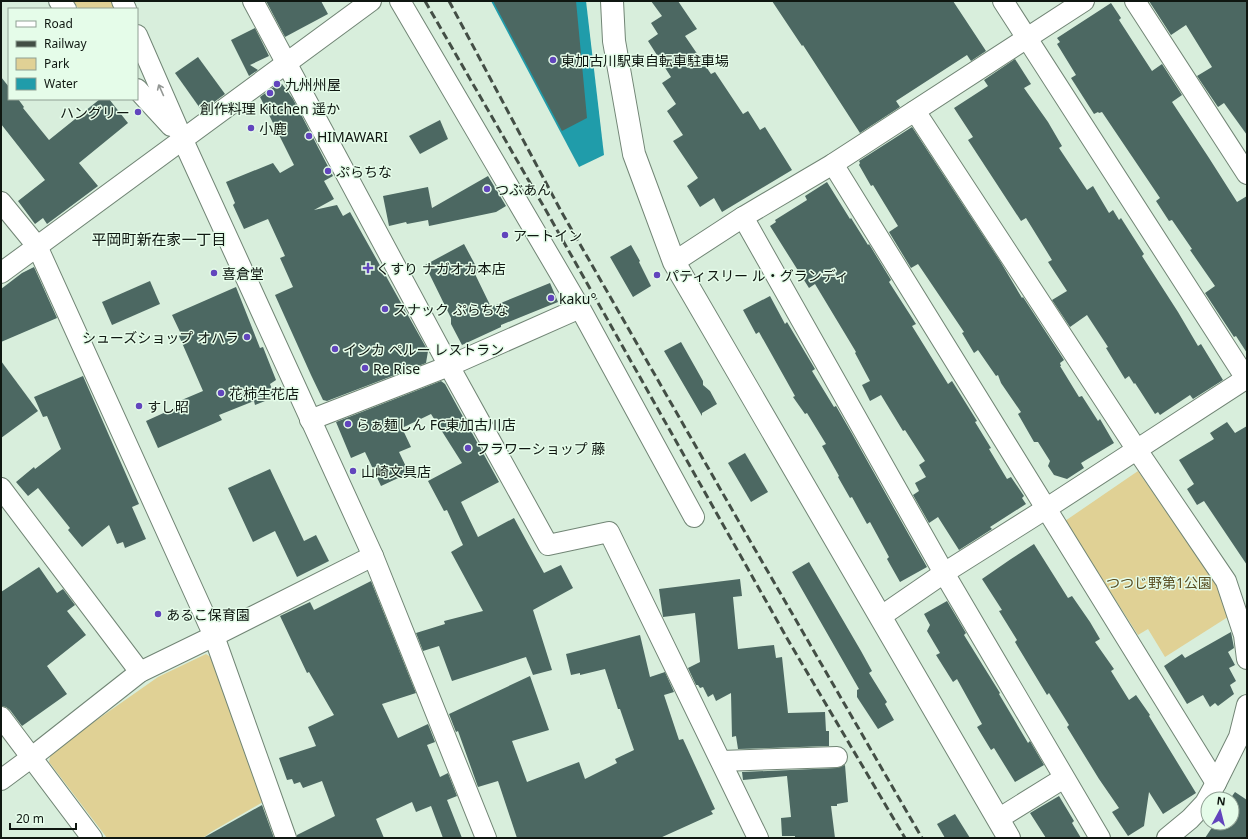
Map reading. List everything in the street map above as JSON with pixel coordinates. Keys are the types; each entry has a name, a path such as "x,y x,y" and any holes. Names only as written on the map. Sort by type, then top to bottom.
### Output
{"street":[{"path":"253,1 449,366 548,545 610,532 758,838"},
{"path":"1,273 182,138 371,1"},
{"path":"400,1 580,308 694,517"},
{"path":"612,1 614,41 634,154 674,262 1009,838"},
{"path":"880,617 944,573 1247,379 1003,1"},
{"path":"674,262 743,217 833,164 1084,1"},
{"path":"1135,1 1247,174"},
{"path":"138,37 182,138 373,556 486,838"},
{"path":"138,90 182,138"},
{"path":"915,111 1137,450 1226,581 1244,635 1247,659"},
{"path":"833,164 1216,783"},
{"path":"1,202 37,246 214,636 286,838"},
{"path":"743,217 944,573 1100,838"},
{"path":"310,420 449,366 580,308"},
{"path":"1,488 140,672"},
{"path":"1,780 140,672 373,556"},
{"path":"1167,838 1190,819 1204,803 1216,783 1239,737 1247,705"},
{"path":"1,717 92,838"},
{"path":"721,761 837,757"},
{"path":"998,819 1064,778"}],"green space":[{"path":"72,1 114,1 117,8 78,8"},
{"name":"つつじ野第1公園","path":"1138,471 1219,588 1231,615 1165,657 1148,629 1138,635 1065,521"},
{"path":"206,654 215,660 263,802 203,838 107,838 49,762 51,752 158,677"}],"water":[{"name":"東加古川駅東自転車駐車場","path":"491,1 586,1 604,155 579,167"}],"building":[{"path":"266,1 321,1 328,14 285,37"},
{"name":"東加古川駅東自転車駐車場","path":"493,1 576,1 587,118 562,131"},
{"path":"651,1 678,1 697,29 685,36 711,74 715,72 743,114 748,111 760,130 765,127 792,170 722,212 714,198 700,207 687,186 698,178 673,141 683,135 667,111 676,104 662,83 671,77 648,41 658,34 651,23 662,16"},
{"path":"772,1 953,1 986,51 971,61 967,55 896,101 900,107 860,133 803,45 802,46"},
{"path":"1149,1 1247,1 1247,135 1224,103 1218,107 1197,76 1212,67 1186,25 1171,35"},
{"path":"1111,3 1121,18 1119,20 1152,71 1162,64 1182,95 1172,102 1237,202 1247,196 1247,353 1236,336 1234,337 1205,293 1215,286 1190,250 1192,249 1172,220 1169,221 1156,201 1160,198 1102,112 1094,114 1071,78 1076,75 1057,44 1060,42 1057,38"},
{"path":"255,28 269,56 250,65 258,70 249,76 231,40"},
{"path":"198,57 225,94 202,111 175,73"},
{"path":"1015,59 1031,84 1024,88 1048,122 1062,146 1059,148 1087,190 1093,186 1109,213 1113,210 1119,220 1121,218 1144,254 1142,256 1198,346 1201,344 1223,380 1193,399 1190,395 1160,415 1158,412 1155,414 1129,376 1125,379 1106,348 1108,347 1087,315 1070,327 1052,300 1067,291 1048,262 1052,260 1026,218 1021,221 968,140 973,137 954,108 988,86 984,80"},
{"path":"1,77 8,86 8,100 19,100 24,107 23,108 49,140 99,100 110,100 128,123 79,163 98,186 47,224 43,218 35,224 18,201 45,180 1,124"},
{"path":"279,83 282,84 293,99 333,176 324,181 334,199 314,210 337,205 343,216 350,212 428,351 426,363 327,401 323,400 275,295 293,287 280,258 285,256 268,219 244,229 233,205 235,203 226,182 273,163 280,173 294,165 260,97"},
{"path":"440,120 448,139 420,154 409,136"},
{"path":"912,127 1000,261 1022,298 1023,297 1064,360 1060,363 1060,366 1079,397 1082,396 1098,421 1100,419 1114,443 1081,463 1084,468 1067,479 1054,475 1048,466 1050,461 1038,442 1034,442 1018,414 1021,412 1001,383 998,375 996,376 978,350 974,353 962,333 964,332 918,264 911,268 889,232 898,226 873,185 871,186 859,165 859,161"},
{"path":"488,176 506,206 496,212 429,226 428,220 407,224 406,222 389,226 383,196 428,187 432,208"},
{"path":"827,182 850,219 851,218 868,245 869,244 891,280 889,282 916,324 912,326 948,384 952,381 977,421 975,422 991,448 989,449 1007,479 1011,477 1024,496 1022,498 1026,504 990,527 992,529 959,550 938,517 929,523 913,495 919,491 915,483 926,477 919,465 925,461 905,430 903,431 881,395 870,401 862,385 870,381 855,353 856,352 815,284 809,288 770,226 776,222 775,220 807,200 805,196"},
{"path":"464,244 479,272 475,274 491,307 550,283 558,302 501,325 501,327 462,345 451,324 451,318 425,265"},
{"path":"631,245 651,286 633,297 610,257"},
{"path":"34,267 57,318 1,342 1,289 22,273"},
{"path":"150,281 160,304 112,325 102,302"},
{"path":"236,287 260,348 263,347 276,380 270,384 275,397 255,405 254,401 219,415 222,420 158,448 146,421 179,406 177,402 203,391 179,336 181,334 172,315"},
{"path":"770,296 785,324 787,322 815,369 812,371 834,407 836,406 927,567 900,582 887,559 889,557 870,522 867,524 852,497 850,498 838,477 839,476 822,446 826,444 807,413 805,414 793,397 795,396 759,332 756,334 743,310"},
{"path":"681,342 703,381 703,385 710,391 717,404 702,413 702,416 664,351"},
{"path":"1,361 38,411 1,438"},
{"path":"83,376 139,504 132,507 146,539 125,548 123,542 117,544 109,525 82,547 68,530 70,528 38,488 28,496 16,482 34,467 35,469 61,449 47,416 43,417 34,397"},
{"path":"441,381 445,384 499,482 461,502 478,537 514,518 544,573 561,565 573,588 533,610 552,670 533,675 526,657 452,681 439,646 423,651 416,633 445,624 444,621 483,611 451,552 463,545 447,510 444,511 428,481 462,463 431,414 402,428 411,447 399,452 409,473 381,486 365,452 351,458 336,422"},
{"path":"1227,422 1235,433 1247,426 1247,565 1204,501 1197,505 1187,489 1194,484 1179,460 1214,439 1210,433"},
{"path":"745,453 768,492 751,502 728,463"},
{"path":"270,469 304,541 316,535 329,561 297,577 275,531 253,542 228,488"},
{"path":"1034,544 1068,598 1072,596 1090,622 1100,639 1095,642 1114,669 1111,671 1129,700 1136,695 1150,715 1149,716 1196,793 1163,814 1149,792 1144,826 1128,836 1112,812 1119,808 1067,727 1069,725 1049,693 1047,695 1015,642 1017,640 999,611 1002,610 982,579"},
{"path":"809,562 861,651 872,671 869,673 887,702 885,704 894,720 878,729 857,697 857,690 859,689 792,572"},
{"path":"39,567 57,593 63,589 75,605 67,611 86,635 47,666 67,694 22,726 10,710 1,706 1,592"},
{"path":"740,579 742,596 733,597 738,649 774,645 776,658 782,657 788,713 825,712 826,731 829,731 829,746 738,749 736,736 732,737 731,693 716,701 713,694 708,697 703,687 700,688 696,685 688,668 700,662 695,613 663,617 659,589"},
{"path":"371,581 416,693 382,704 398,738 428,724 435,742 427,745 440,777 448,773 457,796 447,800 462,838 443,838 431,806 416,812 412,802 376,819 384,838 297,838 297,835 335,816 322,781 303,788 300,782 294,784 292,779 287,780 279,758 316,746 308,727 334,715 309,672 307,673 280,616 310,602 314,610"},
{"path":"947,601 966,633 964,635 1000,693 999,694 1028,743 1030,741 1044,765 1015,782 994,748 991,750 977,727 982,724 957,679 953,682 936,655 940,653 927,631 930,625 924,614"},
{"path":"1231,632 1234,648 1228,652 1235,665 1229,668 1236,681 1230,685 1234,694 1218,706 1215,703 1210,707 1203,695 1187,704 1164,666 1182,654 1185,658"},
{"path":"640,635 650,677 665,672 674,692 664,695 679,740 683,739 715,809 711,811 713,814 660,838 517,838 498,781 478,787 458,731 456,732 449,714 530,676 549,730 512,741 527,782 579,762 585,779 617,763 615,759 634,750 620,709 618,709 605,669 580,675 580,673 571,675 566,654"},
{"path":"845,765 848,802 837,804 837,806 831,806 835,838 795,838 795,836 782,836 781,818 791,817 787,776 743,780 742,772 837,768"},
{"path":"1240,795 1247,800 1247,838 1205,838 1210,831 1240,831"},
{"path":"1059,796 1074,821 1072,823 1081,838 1046,838 1030,813"},
{"path":"262,805 274,838 203,838"},
{"path":"955,814 970,838 945,838 937,824"}],"railway":[{"path":"425,1 548,214 788,640 905,838"},
{"path":"449,1 561,211 922,838"}],"place":[{"name":"東加古川駅東自転車駐車場","path":"553,60"},
{"name":"九州州屋","path":"277,84"},
{"name":"創作料理 Kitchen 遥か","path":"270,93"},
{"name":"ハングリー","path":"138,112"},
{"name":"小鹿","path":"251,128"},
{"name":"HIMAWARI","path":"309,136"},
{"name":"ぷらちな","path":"328,171"},
{"name":"つぶあん","path":"487,189"},
{"name":"アートイン","path":"505,235"},
{"name":"くすり ナガオカ本店","path":"368,268"},
{"name":"喜倉堂","path":"214,273"},
{"name":"パティスリー ル・グランディ","path":"657,275"},
{"name":"kaku°","path":"551,298"},
{"name":"スナック ぷらちな","path":"385,309"},
{"name":"シューズショップ オハラ","path":"247,337"},
{"name":"インカ ペルー レストラン","path":"335,349"},
{"name":"Re Rise","path":"365,368"},
{"name":"花柿生花店","path":"221,393"},
{"name":"すし昭","path":"139,406"},
{"name":"らぁ麺しん FC東加古川店","path":"348,424"},
{"name":"フラワーショップ 藤","path":"468,448"},
{"name":"山崎文具店","path":"353,471"},
{"name":"あるこ保育園","path":"158,614"}],"district":[{"name":"平岡町新在家一丁目","path":"159,239"}]}
